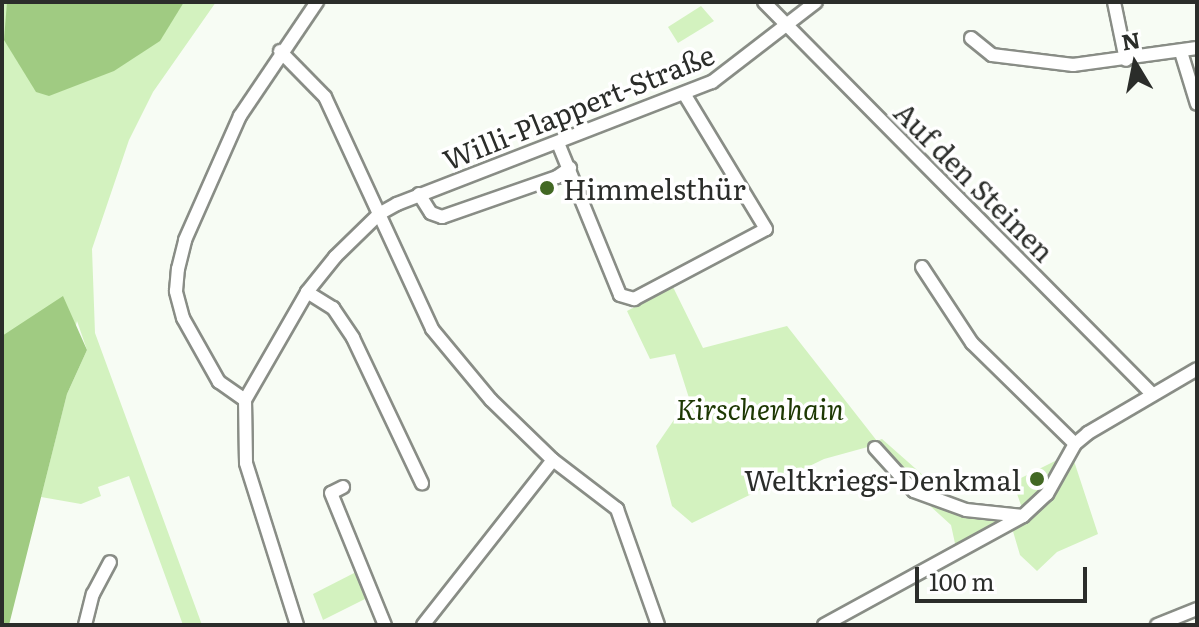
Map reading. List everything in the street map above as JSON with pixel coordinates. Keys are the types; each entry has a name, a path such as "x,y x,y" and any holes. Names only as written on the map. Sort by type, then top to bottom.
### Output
{"street":[{"path":"297,625 246,463 245,400 219,382 183,318 176,291 185,240 240,116 280,51 317,2"},
{"name":"Auf den Steinen","path":"764,2 1152,394"},
{"name":"Willi-Plappert-Straße","path":"245,400 307,292 379,214 419,194 685,95 738,66 816,2"},
{"path":"1114,2 1126,60"},
{"path":"971,38 992,55 1073,65 1197,48"},
{"path":"280,51 325,97 432,329 491,400 553,460 617,509 658,625"},
{"path":"1181,52 1197,104"},
{"path":"558,143 620,295 634,299 745,244 766,229 744,199 685,95"},
{"name":"Willi-Plappert-Straße","path":"419,194 431,213 442,217 570,168"},
{"path":"922,267 972,343 1075,444"},
{"path":"307,292 333,308 353,338 422,483"},
{"path":"824,625 1023,516 1047,494 1075,444 1197,369"},
{"path":"875,448 914,491 966,510 1023,516"},
{"path":"425,624 553,460"},
{"path":"343,487 331,493 385,625"},
{"path":"85,625 93,594 110,562"},
{"path":"1157,625 1197,609"}],"green space":[{"path":"2,2 216,2 153,92 129,140 92,249 95,333 202,625 183,625 129,476 98,487 101,496 81,504 41,497 67,394 87,350 77,321 2,609"},
{"path":"7,2 184,2 160,41 114,71 49,96 36,92 4,40"},
{"path":"701,6 714,21 678,43 668,27"},
{"name":"Kirschenhain","path":"673,287 703,348 787,326 877,441 882,439 925,477 927,492 916,489 875,445 824,459 692,523 672,506 656,446 689,398 675,354 650,359 627,311"},
{"path":"63,296 87,350 67,394 9,625 2,625 2,336"},
{"path":"1063,457 1074,461 1098,534 1057,552 1037,571 1020,555 1012,528 1023,511 1013,482"},
{"path":"917,494 1014,518 956,548 951,525"},
{"path":"360,570 371,596 323,620 313,594"}],"place":[{"name":"Himmelsthür","path":"547,188"},
{"name":"Weltkriegs-Denkmal","path":"1037,479"}]}
